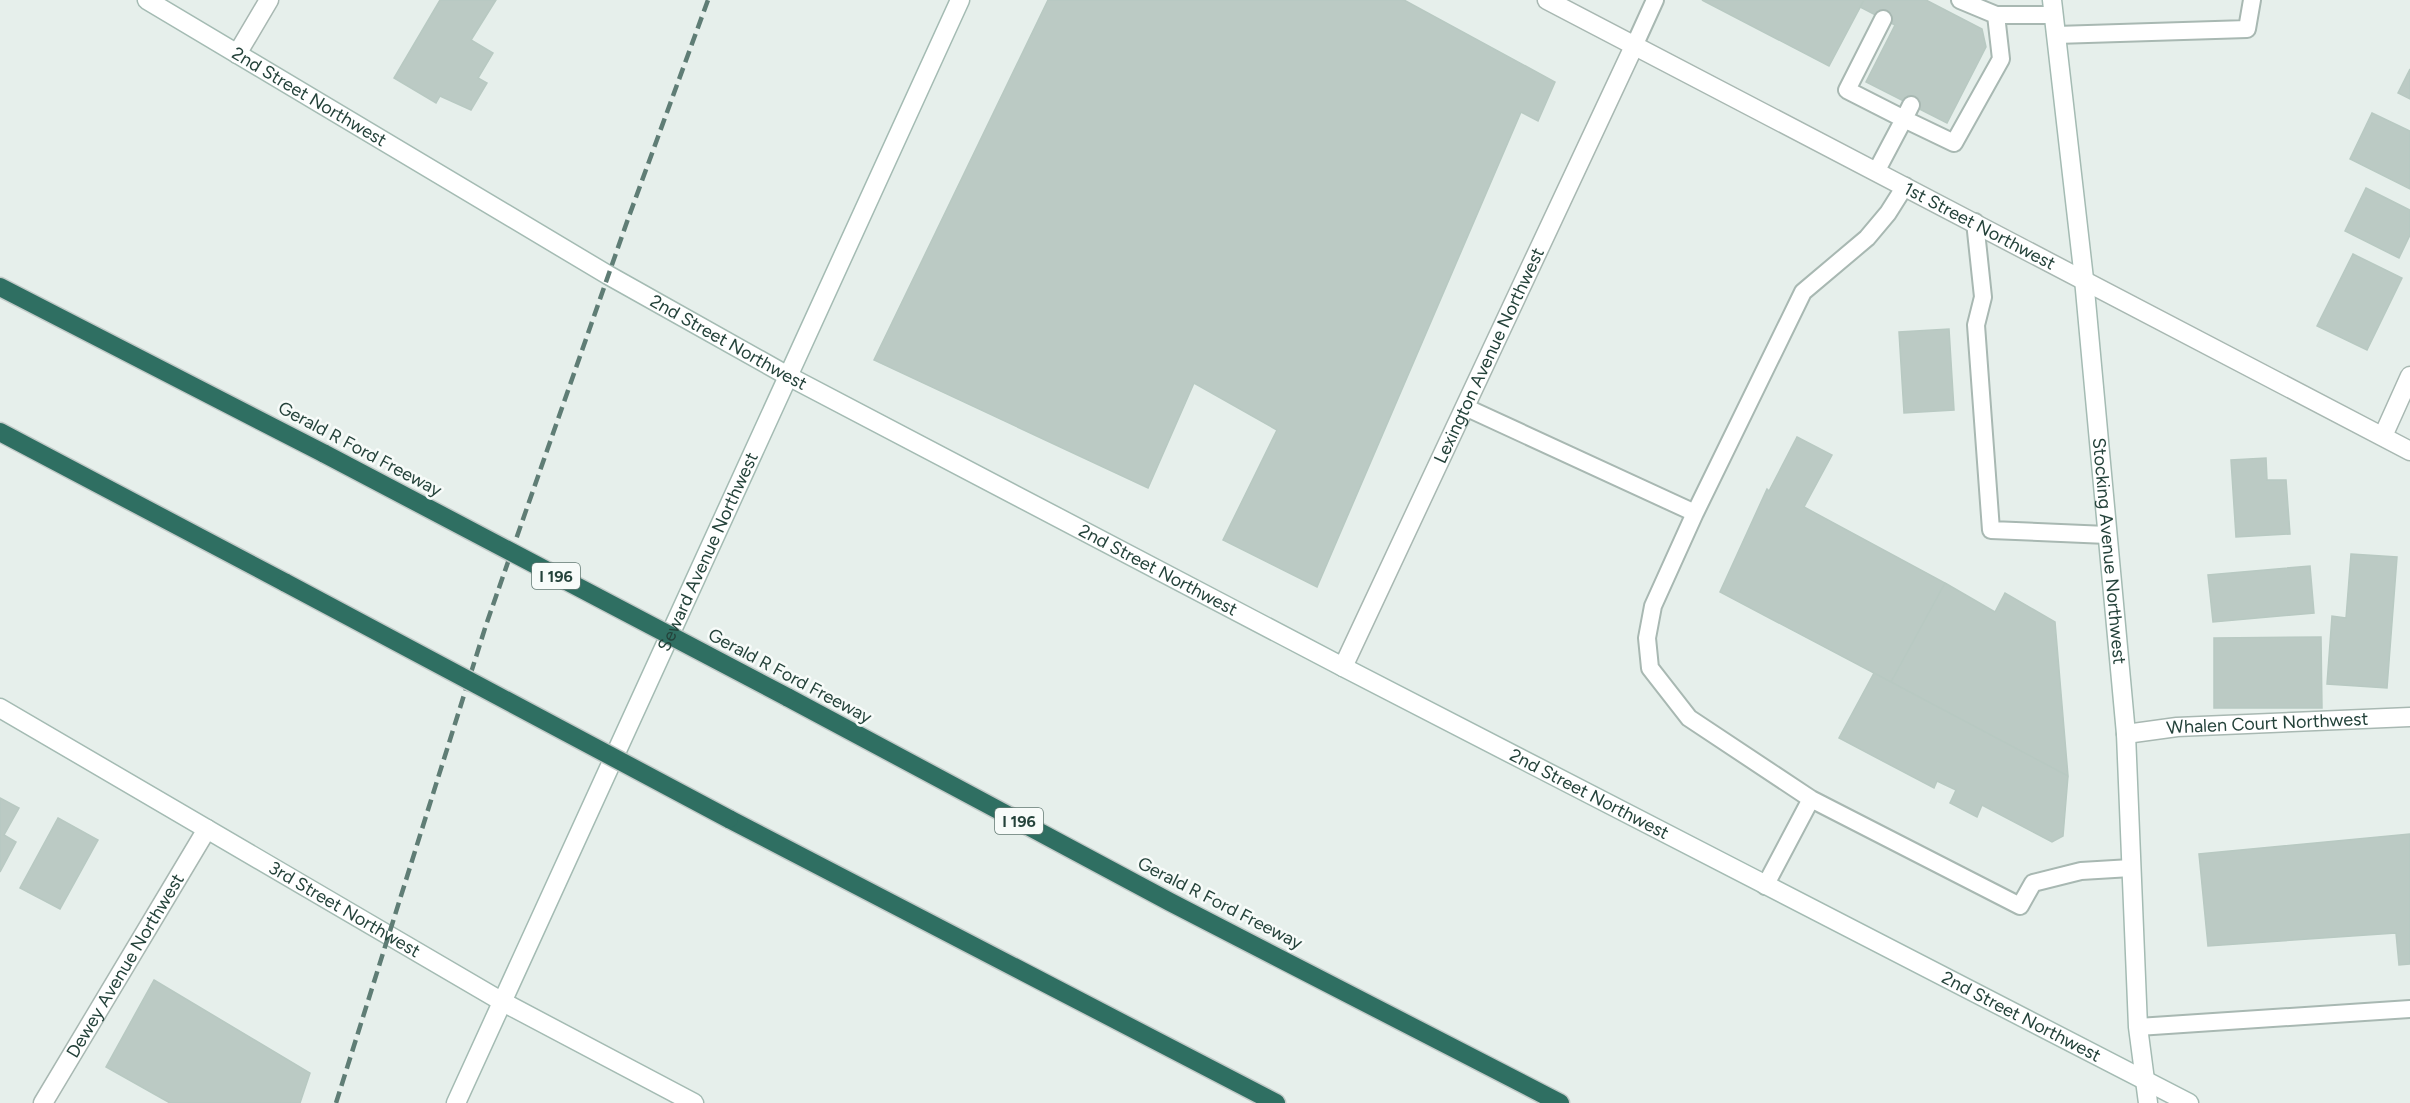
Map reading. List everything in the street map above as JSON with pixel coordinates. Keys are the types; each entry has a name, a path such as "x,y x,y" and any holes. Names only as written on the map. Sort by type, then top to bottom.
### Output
{"highway":[{"name":"Gerald R Ford Freeway","path":"0,287 325,454 1170,902 1560,1103"},
{"path":"0,432 729,819 1276,1103"}],"street":[{"name":"2nd Street Northwest","path":"147,0 608,275 788,376 1343,668 2146,1083 2189,1103"},
{"path":"237,54 269,0"},
{"name":"Seward Avenue Northwest","path":"456,1103 960,0"},
{"name":"1st Street Northwest","path":"1547,0 1876,170 2410,452"},
{"name":"Stocking Avenue Northwest","path":"2053,7 2084,279 2126,734 2138,1027 2148,1103"},
{"name":"Lexington Avenue Northwest","path":"1343,668 1635,44"},
{"path":"2383,436 2410,376"},
{"name":"3rd Street Northwest","path":"0,708 501,1001 693,1103"},
{"name":"Whalen Court Northwest","path":"2126,734 2177,727 2410,717"},
{"name":"Dewey Avenue Northwest","path":"44,1103 207,828"}],"lane":[{"path":"1635,44 1655,0"},
{"path":"2056,35 2247,29 2252,0"},
{"path":"1959,5 1996,15 2053,7"},
{"path":"1883,19 1847,90 1907,112 1954,144 2001,59 1996,15"},
{"path":"1876,170 1907,112"},
{"path":"1905,186 1888,213 1868,238 1803,292 1695,513 1653,606 1647,638 1650,668 1689,718 1811,799 2020,906 2032,883 2081,871 2131,868"},
{"path":"1975,222 1983,297 1976,325 1992,530 2108,535"},
{"path":"1465,407 1695,513"},
{"path":"1766,886 1811,799"},
{"path":"2138,1027 2410,1009"}],"building":[{"path":"440,0 496,0 471,40 493,53 478,78 487,83 471,110 440,96 436,103 394,78"},
{"path":"1048,0 1404,0 1555,82 1538,121 1521,112 1317,587 1223,540 1277,430 1194,383 1148,488 874,360"},
{"path":"1702,0 1864,0 1829,66"},
{"path":"1864,0 1926,0 1982,29 1986,47 1947,123 1866,82 1895,25 1860,7"},
{"path":"2410,69 2410,99 2398,93"},
{"path":"2372,113 2410,131 2410,189 2350,159"},
{"path":"2366,188 2410,210 2410,235 2399,258 2345,231"},
{"path":"2353,254 2402,278 2367,350 2317,326"},
{"path":"1949,329 1954,410 1904,413 1899,332"},
{"path":"1797,437 1832,455 1804,507 1945,583 1891,682 1720,592 1767,489 1769,491"},
{"path":"2266,458 2267,480 2286,480 2290,534 2236,537 2231,460"},
{"path":"2351,554 2397,557 2387,688 2327,684 2332,616 2346,618"},
{"path":"2310,566 2314,613 2213,622 2208,575"},
{"path":"1945,583 1995,612 2005,593 2055,622 2068,776 1891,682"},
{"path":"2321,637 2322,708 2214,708 2214,638"},
{"path":"1874,673 2068,776 2063,836 2052,842 1982,805 1977,817 1950,803 1956,790 1937,781 1934,788 1839,738"},
{"path":"0,798 19,808 4,835 16,842 0,872"},
{"path":"58,818 98,840 60,909 20,888"},
{"path":"2410,834 2410,964 2399,965 2396,933 2208,946 2199,854"},
{"path":"154,980 310,1073 300,1103 170,1103 106,1067"}],"railway":[{"path":"336,1103 486,625 628,219 708,0"}]}
